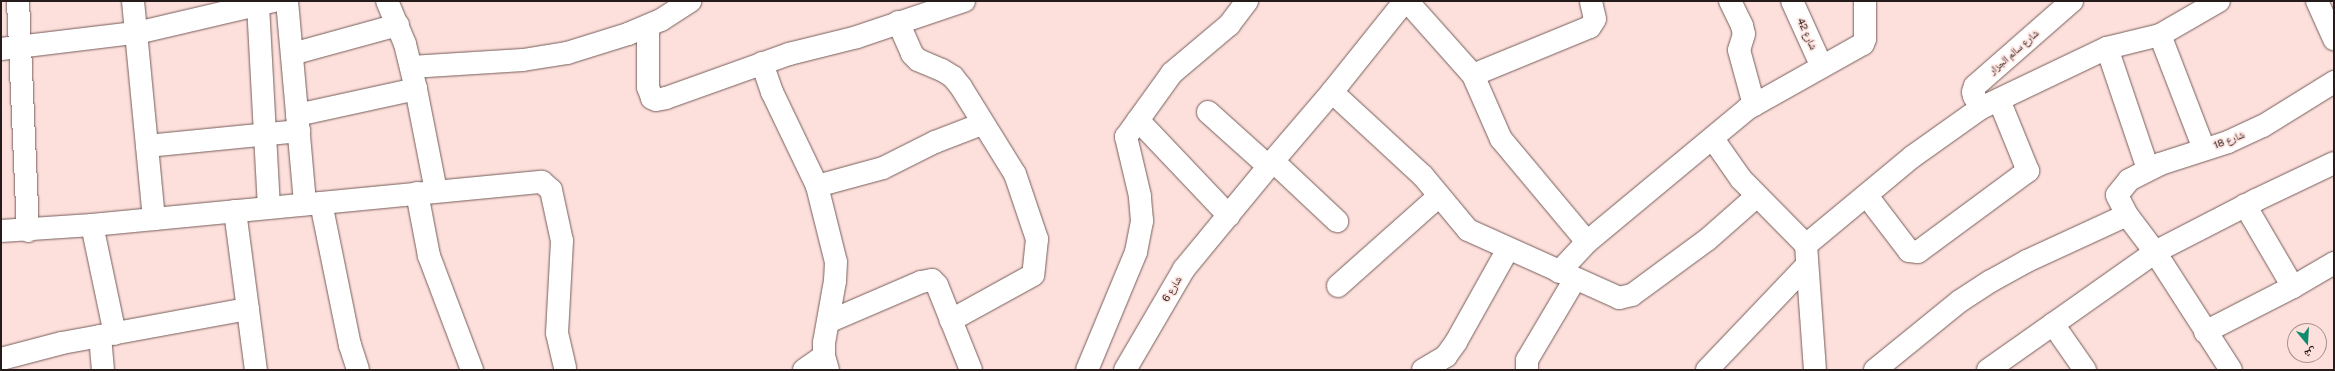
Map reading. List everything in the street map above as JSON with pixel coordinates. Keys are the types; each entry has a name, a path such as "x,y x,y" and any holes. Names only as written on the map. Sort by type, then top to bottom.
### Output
{"street":[{"path":"18,1 11,48 28,231"},
{"path":"133,1 154,219"},
{"path":"287,1 298,123 313,203 350,346 358,370"},
{"path":"387,1 398,25 416,89 426,192 429,256 472,370"},
{"path":"411,67 523,60 567,53 628,34 648,26 690,1"},
{"path":"648,26 648,87 652,98 656,100 666,98 762,63 790,54 857,37 964,1"},
{"path":"1087,370 1136,252 1142,221 1140,196 1126,137 1172,73 1229,25 1247,1"},
{"path":"1406,1 1473,75 1501,139 1587,242"},
{"name":"شارع 6","path":"1125,370 1184,269 1406,1"},
{"path":"1473,75 1590,27 1595,19 1591,1"},
{"path":"1730,1 1742,26 1744,34 1739,50 1754,105"},
{"name":"شارع 42","path":"1792,1 1822,67"},
{"path":"1527,370 1527,360 1567,276 1587,242 1754,105 1863,44 1865,39 1865,1"},
{"name":"شارع سالم الجزار","path":"1867,196 1909,251 1918,252 2028,171 1990,104 1974,96 1973,92 1975,86 2072,1"},
{"path":"1707,370 1806,256 1867,196 1912,157 1990,104 2107,48 2160,35 2220,1"},
{"path":"2317,1 2334,39"},
{"path":"11,48 136,33 264,2 265,134 269,207"},
{"path":"898,22 912,54 918,60 953,77 1015,174 1037,239 1035,271 1026,280 951,320"},
{"path":"292,54 398,25"},
{"path":"2160,35 2204,149"},
{"path":"2107,48 2148,169"},
{"path":"762,63 772,92 817,186 836,262 835,281 828,322 826,363 804,370"},
{"name":"شارع 18","path":"2127,215 2118,198 2121,190 2129,180 2148,169 2228,142 2263,126 2334,82"},
{"path":"147,146 265,134 416,89"},
{"path":"1332,92 1423,176 1468,230 1618,298 1632,295 1707,240 1756,197"},
{"path":"1208,112 1271,163 1337,221"},
{"path":"1138,120 1229,216"},
{"path":"817,186 882,168 935,142 982,124"},
{"path":"1713,138 1741,179 1806,256 1814,370"},
{"path":"1988,370 2155,252 2245,205 2334,163"},
{"path":"1,231 28,231 533,182 547,185 551,190 562,241 557,332 565,368"},
{"path":"1338,286 1440,196"},
{"path":"2245,205 2293,287"},
{"path":"235,210 256,370"},
{"path":"1875,370 1960,301 1992,281 2027,261 2127,215 2155,252 2226,368"},
{"path":"92,225 107,335 102,370"},
{"path":"1423,370 1446,356 1456,342 1508,249"},
{"path":"2205,332 2293,287 2334,263"},
{"path":"828,322 921,282 932,280 937,285 970,370"},
{"path":"4,362 62,343 248,309"},
{"path":"2053,324 2086,370"}]}
